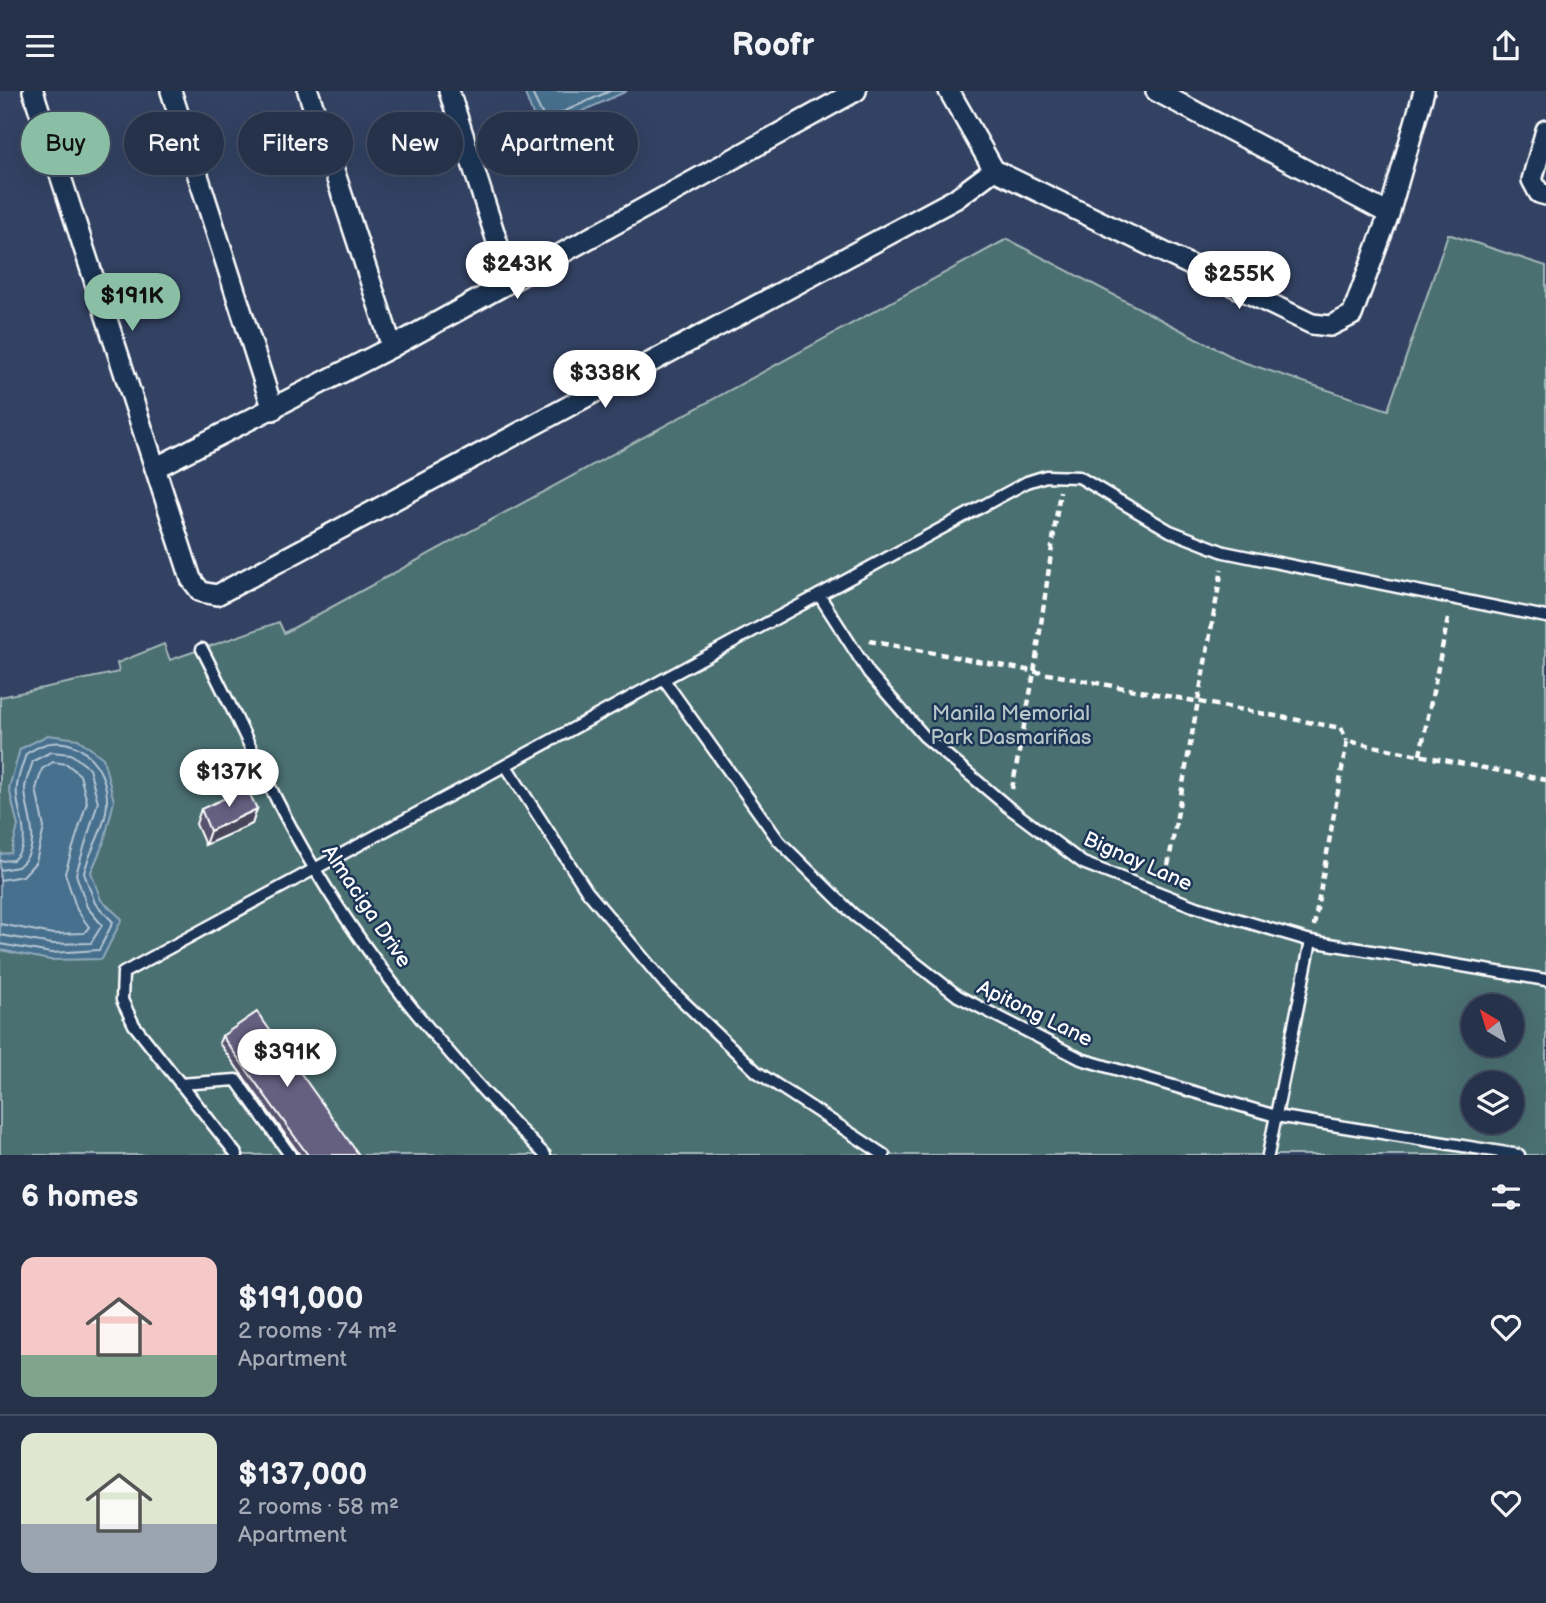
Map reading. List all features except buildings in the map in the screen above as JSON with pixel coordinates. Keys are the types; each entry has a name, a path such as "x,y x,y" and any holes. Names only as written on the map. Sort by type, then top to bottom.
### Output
{"street":[{"path":"33,91 191,579 201,592 217,595 955,199 994,170"},
{"path":"171,91 273,409"},
{"path":"308,91 392,347"},
{"path":"449,91 510,282"},
{"path":"155,468 392,347 856,91"},
{"path":"949,91 994,170 1312,324 1330,326 1352,315 1389,214 1424,91"},
{"path":"1156,91 1389,214"},
{"path":"1546,130 1532,180 1539,193 1546,195"}],"lane":[{"path":"237,1155 134,1025 122,1000 123,973 1027,482 1046,476 1079,477 1170,531 1225,551 1452,600 1546,617"},
{"name":"Bignay Lane","path":"819,595 869,673 923,736 1009,807 1083,863 1162,895 1311,941 1546,980"},
{"name":"Almaciga Drive","path":"202,649 315,870 357,933 429,1025 545,1155"},
{"name":"Apitong Lane","path":"664,680 779,841 853,915 958,996 1081,1059 1276,1116 1520,1155"},
{"path":"506,766 587,891 666,985 757,1072 884,1155"},
{"path":"1268,1155 1311,941"},
{"path":"180,1084 236,1080 290,1155"}],"path":[{"path":"1009,807 1034,673 1063,475"},
{"path":"1162,895 1200,702 1225,551"},
{"path":"1420,755 1452,600"},
{"path":"845,636 1341,728 1346,741 1311,941"},
{"path":"1346,741 1546,781"}],"green space":[{"name":"Manila Memorial Park Dasmariñas","path":"1448,234 1546,266 1546,1155 0,1155 0,697 119,672 117,663 164,644 170,660 279,622 284,633 1007,239 1240,361 1388,410"}],"water":[{"path":"524,91 627,91 581,112 532,112"},
{"path":"48,735 78,739 103,758 114,801 104,842 91,872 101,900 122,919 102,959 50,960 0,950 0,854 11,853 18,826 9,788 20,749"}]}
